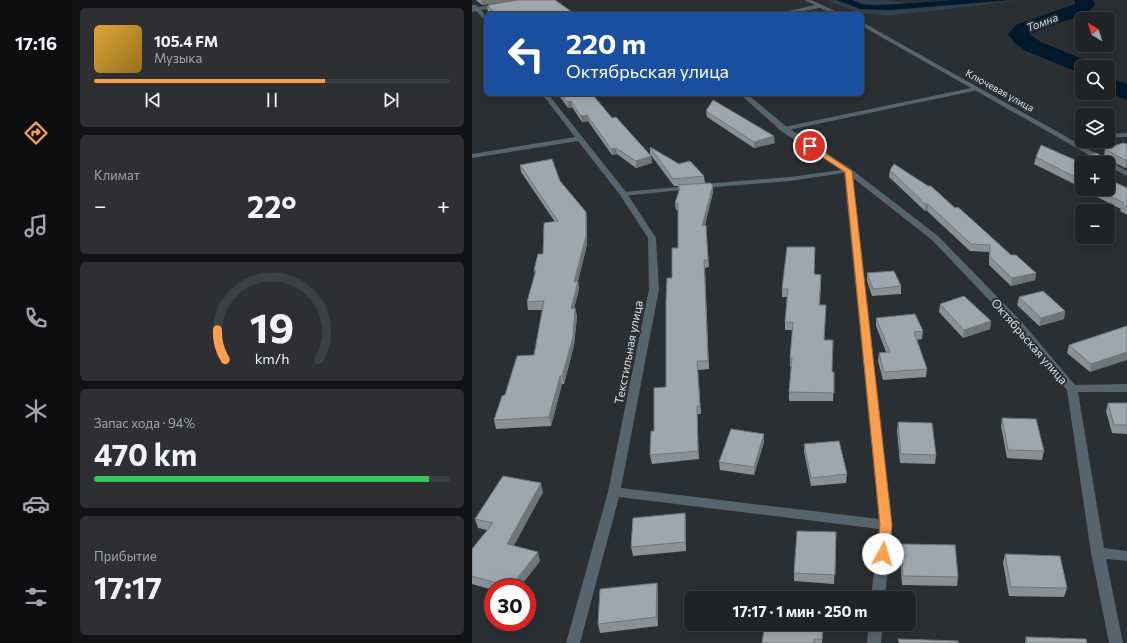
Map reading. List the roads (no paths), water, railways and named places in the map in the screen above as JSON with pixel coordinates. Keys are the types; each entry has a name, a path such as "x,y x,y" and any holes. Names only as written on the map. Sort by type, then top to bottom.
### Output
{"street":[{"path":"807,0 835,12"},
{"path":"472,4 475,10 484,17"},
{"path":"475,10 508,4"},
{"path":"789,12 821,6"},
{"name":"Ключевая улица","path":"864,25 1127,174"},
{"name":"Текстильная улица","path":"547,96 623,194 652,238 654,289 614,492 572,643"},
{"name":"Октябрьская улица","path":"745,96 784,129 848,171 935,238 1016,322 1072,389 1098,552 1116,643"},
{"path":"1115,136 1127,135"},
{"path":"1065,138 1075,137"},
{"path":"472,156 579,139"},
{"path":"848,171 886,525 879,591"},
{"path":"1072,389 1127,388"},
{"path":"614,492 886,525"},
{"path":"1098,552 1127,556"},
{"path":"874,643 875,631"}],"lane":[{"path":"784,129 976,89"},
{"path":"623,194 790,179 848,171"}],"waterway":[{"name":"Томна","path":"1075,64 1033,47 1018,34 1023,29 1082,8 1086,5 1084,0"},
{"name":"Томна","path":"1115,87 1127,93"}]}
